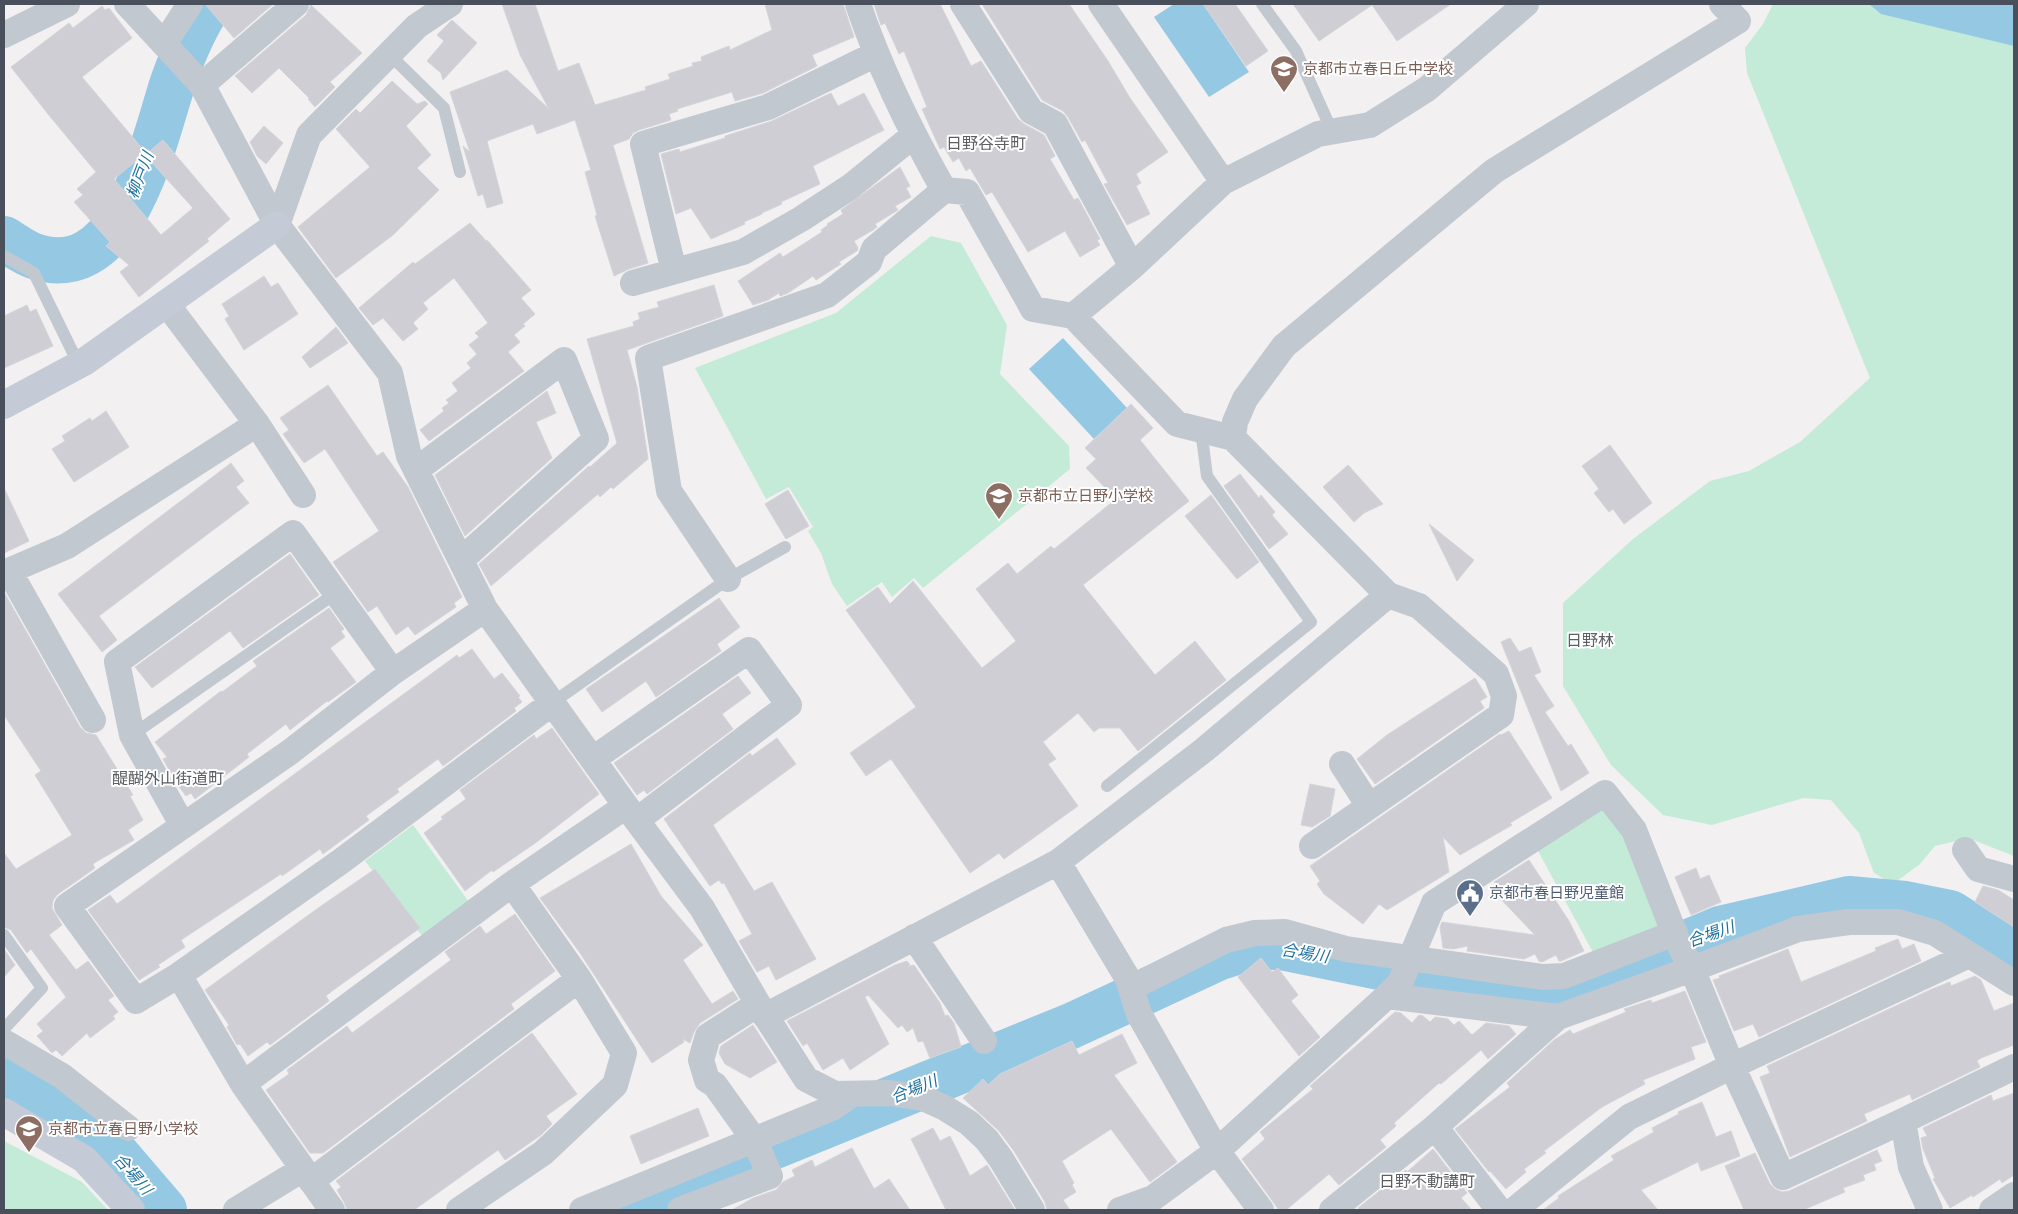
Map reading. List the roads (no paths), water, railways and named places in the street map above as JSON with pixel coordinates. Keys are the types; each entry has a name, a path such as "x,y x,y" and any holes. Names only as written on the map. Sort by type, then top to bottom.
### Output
{"street":[{"path":"4,35 67,4"},
{"path":"127,4 202,85 277,226 390,373 409,456 485,609 631,813 702,908 761,1010 806,1079 835,1094 888,1093 924,1098 945,1108 969,1123 986,1140 1001,1159 1032,1210"},
{"path":"164,44 190,4"},
{"path":"202,85 296,4"},
{"path":"4,406 79,365 277,226 309,135 417,26 450,4"},
{"path":"858,4 876,54 914,135 944,190"},
{"path":"963,4 1031,111 1055,124 1132,267"},
{"path":"1101,4 1222,182"},
{"path":"1073,316 1132,267 1222,182 1318,134 1370,125 1427,89 1526,4"},
{"path":"1233,438 1235,422 1245,398 1284,346 1494,171 1738,21 1722,4"},
{"path":"674,271 643,144 768,107 876,54"},
{"path":"633,283 743,252 850,187 914,135"},
{"path":"728,580 669,491 648,358 827,295 869,262 874,249 944,190 967,192 1033,309 1073,316 1177,424 1233,438 1388,596 1419,606 1496,674 1504,696 1501,715 1312,846"},
{"path":"166,303 256,424 303,495"},
{"path":"416,470 564,360 596,439 461,560"},
{"path":"93,720 7,572 67,546 256,424"},
{"path":"183,826 132,735 117,662 293,532 393,672"},
{"path":"680,1210 770,1176 758,1149 715,1085 707,1080 701,1060 708,1036 914,937 1058,862 1204,750 1388,596"},
{"path":"485,609 393,672 290,752 67,906 136,1001 179,975 340,862 552,703"},
{"path":"243,1084 512,884 631,813 789,705 749,650 593,759"},
{"path":"1342,764 1369,806"},
{"path":"1120,1210 1153,1198 1218,1151 1402,975 1434,903 1605,793 1634,830 1732,1066 1783,1177 2014,1067"},
{"path":"1965,850 1978,869 2014,879"},
{"path":"1058,862 1128,980 1133,996 1218,1151 1261,1210"},
{"path":"459,1210 543,1153 615,1085 624,1054 579,979 512,884"},
{"path":"1402,975 1564,976 1683,950 1798,929 1849,922 1898,922 1935,933 2014,983"},
{"path":"1133,996 1226,940 1255,933 1284,932 1346,949 1402,975 1558,1017"},
{"path":"914,937 984,1041"},
{"path":"1332,1210 1435,1127 1558,1017 1683,950"},
{"path":"1514,1210 1629,1117 1732,1066 1968,955"},
{"path":"179,975 243,1084 332,1210"},
{"path":"236,1210 307,1175 579,979"},
{"path":"4,1042 62,1076 128,1128"},
{"path":"582,1210 758,1149 832,1108 851,1095"},
{"path":"4,1112 84,1159 131,1210"},
{"path":"1903,1121 1911,1167 1930,1210"},
{"path":"1435,1127 1499,1210"},
{"path":"1992,1210 2014,1195"}],"lane":[{"path":"1262,4 1296,51 1332,131"},
{"path":"389,54 444,108 460,172"},
{"path":"4,256 34,273 79,365"},
{"path":"1107,786 1310,622 1207,476 1201,430"},
{"path":"552,703 728,580 785,547"},
{"path":"132,735 336,593"},
{"path":"4,935 42,988 4,1029"}],"water":[{"path":"1174,4 1203,4 1249,72 1209,97 1154,17"},
{"path":"1869,4 2014,4 2014,46 1881,14"},
{"path":"1063,338 1127,408 1094,439 1029,369"}],"waterway":[{"name":"柳戸川","path":"4,239 24,252 37,257 67,260 93,249 114,229 131,201 145,170 180,62 194,31 210,4"},
{"name":"合場川","path":"617,1210 1071,1026 1220,957 1239,951 1261,947 1281,947 1389,969 1572,991 1720,929 1849,899 1905,904 1950,913 2014,953"},
{"name":"合場川","path":"4,1071 92,1126 164,1210"}],"place":[{"name":"京都市立春日丘中学校","path":"1284,93"},
{"name":"京都市立日野小学校","path":"999,520"},
{"name":"京都市春日野児童館","path":"1470,917"},
{"name":"京都市立春日野小学校","path":"29,1153"}],"district":[{"name":"日野谷寺町","path":"986,143"},
{"name":"日野林","path":"1590,640"},
{"name":"醍醐外山街道町","path":"168,778"},
{"name":"日野不動講町","path":"1427,1181"}]}
